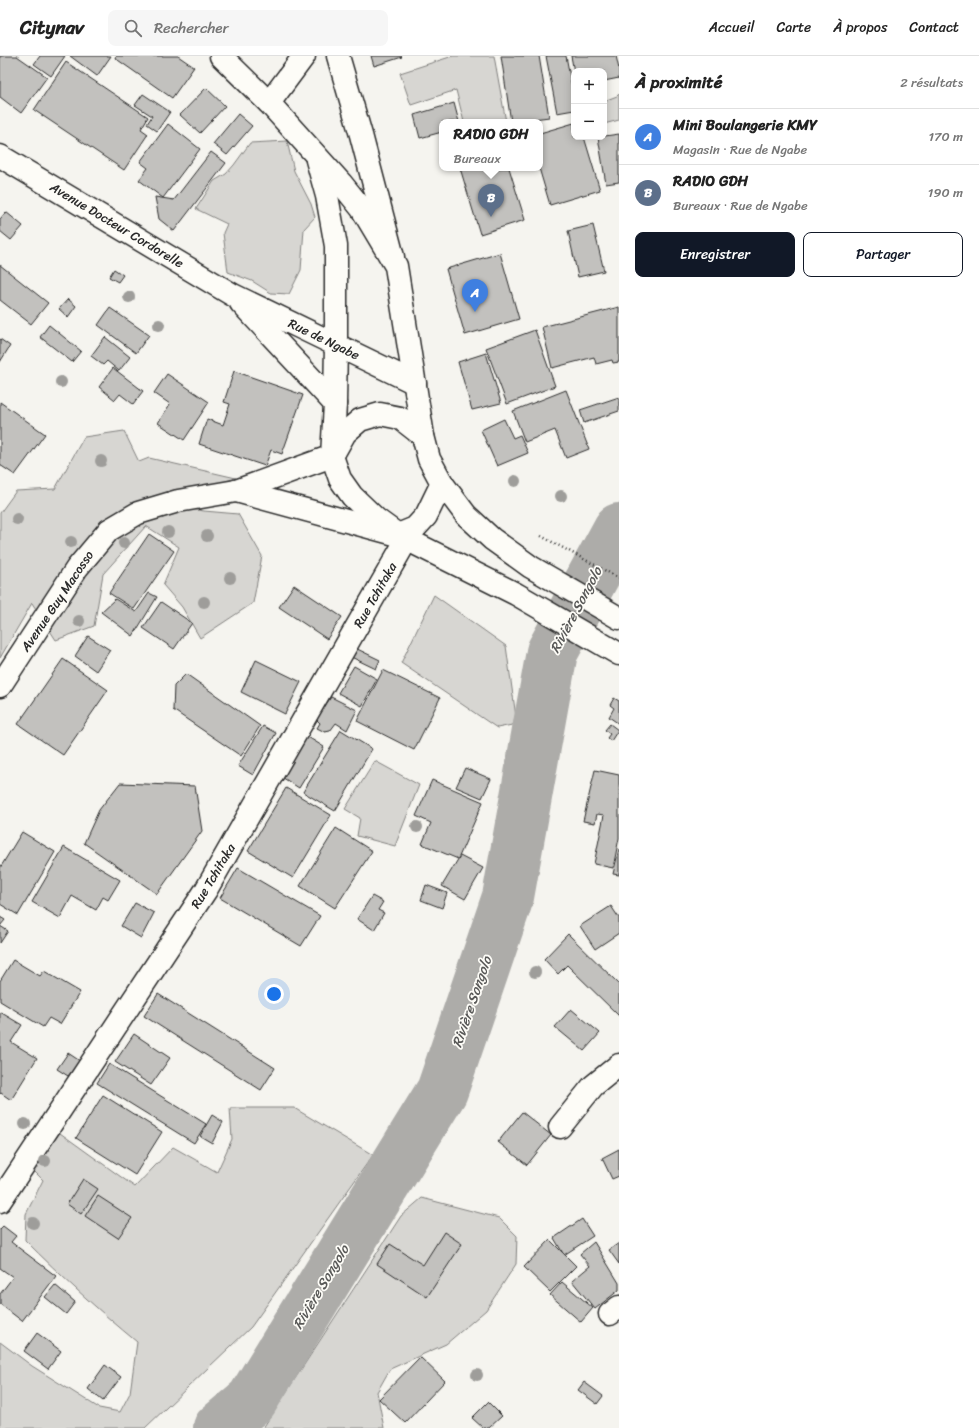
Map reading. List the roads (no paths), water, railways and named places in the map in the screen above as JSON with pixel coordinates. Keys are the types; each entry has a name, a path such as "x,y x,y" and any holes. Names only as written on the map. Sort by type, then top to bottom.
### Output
{"main road":[{"path":"221,56 269,103 362,209 396,266"},
{"path":"269,103 304,56"},
{"path":"338,56 396,266 423,436 429,460 442,483 466,515 492,540 531,567 616,616"},
{"name":"Avenue Docteur Cordorelle","path":"0,156 233,295"},
{"path":"316,157 327,196 336,246 335,404 332,456 340,479 352,496 376,519 402,537 516,594 619,654"},
{"path":"233,295 335,404"},
{"name":"Rue de Ngabe","path":"233,295 414,383"},
{"path":"236,492 332,456 345,433 360,420 380,414 400,418 423,436"},
{"path":"236,492 402,537 415,528 426,516 442,483"},
{"name":"Avenue Guy Macosso","path":"0,686 77,568 109,530 138,513 178,501 236,492"},
{"name":"Rue Tchitaka","path":"0,1201 206,890 402,537"},
{"path":"560,1127 593,1086 619,1065"}],"waterway":[{"name":"Rivière Songolo","path":"219,1428 252,1400 442,1091 508,897 552,652 619,529"}],"place":[{"name":"RADIO GDH","path":"491,217"},
{"name":"Mini Boulangerie KMY","path":"475,312"}]}
